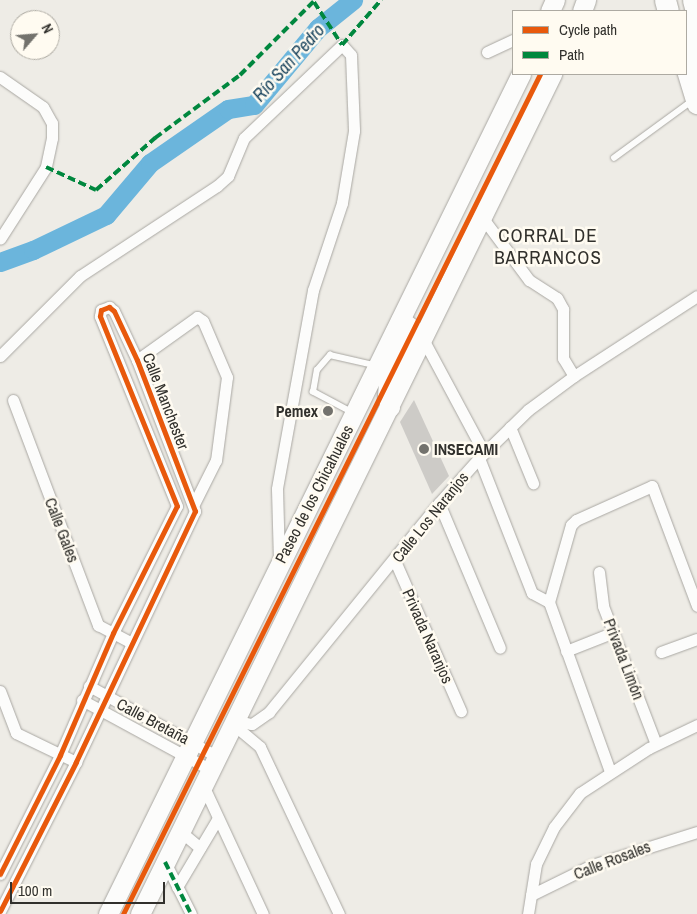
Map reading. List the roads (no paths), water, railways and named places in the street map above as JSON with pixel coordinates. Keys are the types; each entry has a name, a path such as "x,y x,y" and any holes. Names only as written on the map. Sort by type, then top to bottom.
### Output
{"highway":[{"path":"693,0 697,15"},
{"path":"687,25 697,62"},
{"path":"687,70 696,101"}],"main road":[{"name":"Paseo de los Chicahuales","path":"108,914 279,563 355,414 376,365 521,75"},
{"name":"Paseo de los Chicahuales","path":"140,914 391,408 552,75"},
{"path":"391,408 387,396 388,382 414,330 400,320"}],"street":[{"path":"487,52 512,40"},
{"path":"0,356 80,276 217,186 228,176 244,138 342,45 352,55 354,131 342,203 313,290 277,489 279,563"},
{"path":"0,77 43,107 52,123 52,138 46,166 0,240"},
{"path":"482,217 529,280 557,298 563,309 562,352 574,376"},
{"name":"Calle Los Naranjos","path":"235,723 252,724 269,712 395,561 439,503 510,427 574,376 697,296"},
{"name":"Calle Manchester","path":"177,506 100,316 104,308 114,311 136,360 194,504"},
{"path":"0,912 76,762 98,709 130,642 192,520 194,504 216,460 227,377 203,321 192,318 136,360"},
{"path":"424,339 481,456 536,598 549,602"},
{"name":"Calle Gales","path":"13,400 98,625 130,642"},
{"path":"510,427 533,484"},
{"path":"183,480 206,480"},
{"path":"610,771 549,602 571,525 576,520 652,486 697,606"},
{"path":"439,503 500,648"},
{"path":"0,874 60,755 82,700 113,633 177,506 194,504"},
{"name":"Privada Naranjos","path":"395,561 461,711"},
{"name":"Privada Limón","path":"599,572 601,599 656,744"},
{"path":"566,651 614,632"},
{"path":"661,652 697,639"},
{"name":"Calle Bretaña","path":"89,686 189,747 211,771"},
{"path":"0,691 16,733 76,762"},
{"name":"Calle Bretaña","path":"82,700 98,709 189,747"},
{"path":"235,723 260,746 339,914"},
{"path":"528,914 536,864 554,827 580,793 610,771 656,744 697,725"},
{"path":"211,771 218,818 263,914"},
{"path":"177,886 218,818"},
{"path":"180,832 200,848"},
{"name":"Calle Rosales","path":"531,895 592,865 697,832"},
{"path":"165,862 191,914"}],"lane":[{"path":"614,158 696,101"},
{"path":"355,414 313,392 317,370 330,354 376,365"}],"waterway":[{"name":"Río San Pedro","path":"0,262 33,250 106,215 150,163 228,109 254,105 318,28 353,0"}],"place":[{"name":"Pemex","path":"328,411"},
{"name":"INSECAMI","path":"424,449"}],"district":[{"name":"CORRAL DE BARRANCOS","path":"548,247"}]}
